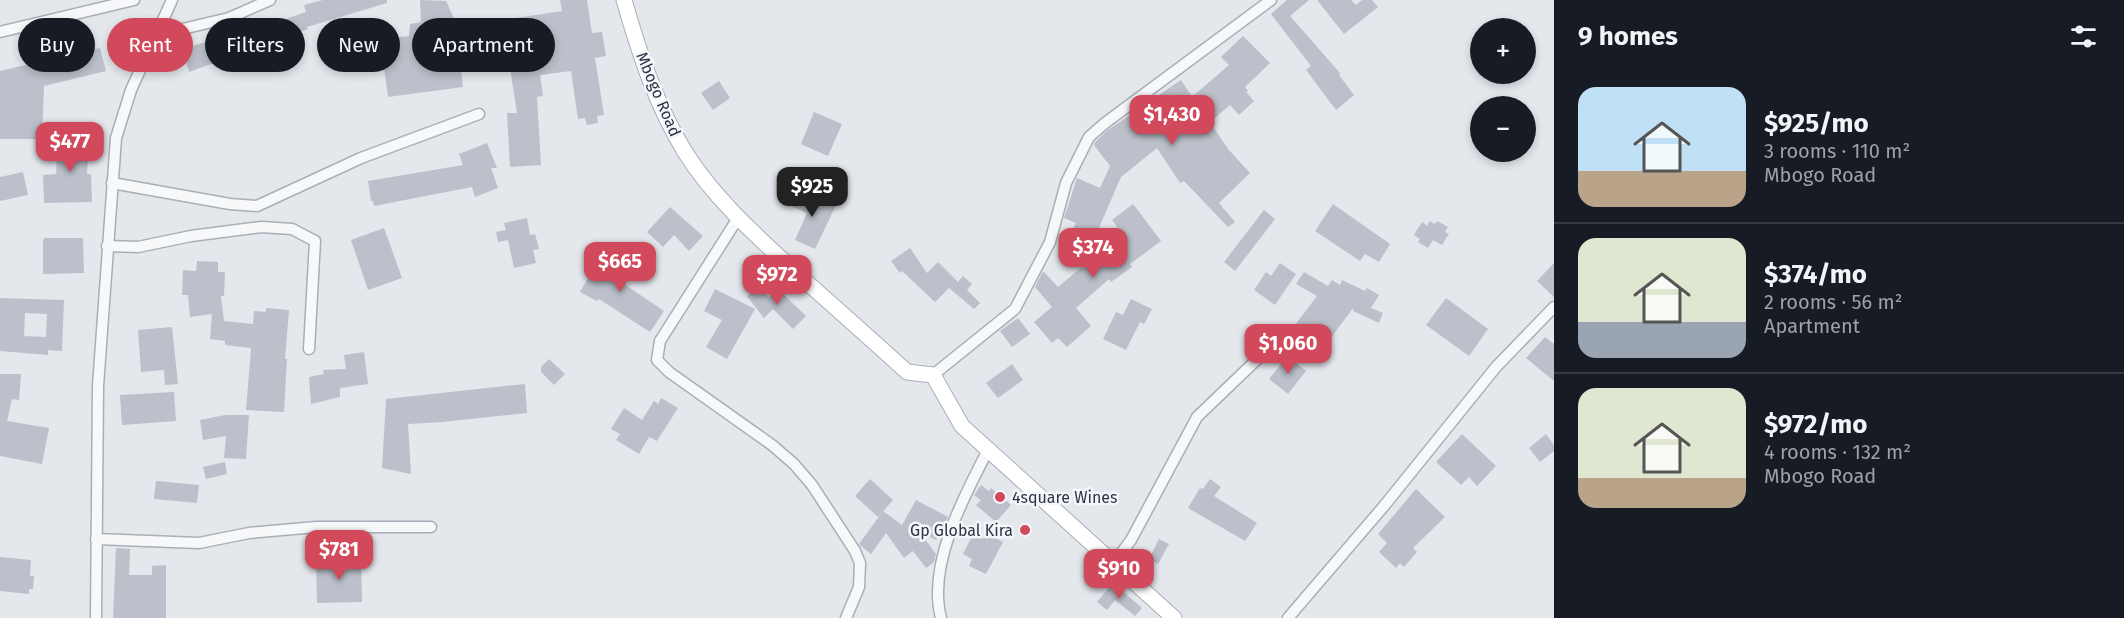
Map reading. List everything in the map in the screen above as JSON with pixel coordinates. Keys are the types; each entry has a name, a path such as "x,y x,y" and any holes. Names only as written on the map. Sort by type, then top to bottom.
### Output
{"main road":[{"name":"Mbogo Road","path":"624,0 633,31 665,114 685,151 705,180 738,218 907,372 933,375"},
{"path":"933,375 962,426 1174,618"}],"street":[{"path":"0,32 134,0"},
{"path":"164,18 172,0"},
{"path":"193,26 229,18 270,0"},
{"path":"933,375 1015,309 1050,242 1066,183 1089,137 1271,0"},
{"path":"96,618 98,386 112,183 116,138 131,90 140,72"},
{"path":"112,183 230,204 257,206 361,158 479,114"},
{"path":"738,218 660,341 657,360 669,372 772,446 794,464 812,485 831,511 860,563 859,587 846,618"},
{"path":"107,246 138,248 191,236 261,227 291,229 315,241 309,349"},
{"path":"1288,618 1384,506 1496,367 1554,307"},
{"path":"1114,563 1131,540 1197,417 1271,346"},
{"path":"941,618 938,593 939,575 945,550 966,493 988,450"},
{"path":"96,539 199,543 249,533 316,527 431,527"}],"building":[{"path":"323,0 387,0 387,3 337,18 317,18 317,24 307,27 308,29 305,30 305,18 289,18 306,12 304,5"},
{"path":"420,0 446,1 454,18 421,18"},
{"path":"560,0 587,0 592,33 602,32 606,56 595,58 604,115 597,116 598,123 587,125 585,118 578,119 571,71 540,75 543,96 537,97 541,165 510,167 507,113 517,113 511,72 555,72 555,18 516,18 562,11"},
{"path":"1287,0 1309,0 1290,16 1340,73 1339,75 1354,95 1336,110 1306,70 1311,66 1271,14"},
{"path":"1317,0 1351,0 1356,5 1362,0 1372,0 1378,7 1344,34"},
{"path":"410,24 412,24 412,72 461,72 463,87 388,97 385,72 400,72 400,37 409,36"},
{"path":"1243,36 1270,63 1245,87 1248,91 1246,92 1254,101 1239,115 1230,105 1210,122 1228,149 1250,173 1219,203 1235,222 1228,227 1184,181 1180,183 1157,148 1121,177 1098,230 1102,227 1085,262 1062,251 1076,223 1064,218 1077,178 1100,188 1110,166 1094,145 1095,142 1108,130 1181,80 1192,97 1229,65 1221,57"},
{"path":"205,42 205,66 193,71 193,46"},
{"path":"100,48 106,71 44,86 42,139 0,139 0,71 18,67 18,72 95,72 95,49"},
{"path":"719,81 730,98 713,110 701,93"},
{"path":"814,112 842,124 828,156 801,144"},
{"path":"58,136 89,137 87,174 91,174 92,202 44,203 43,175 56,174"},
{"path":"487,143 497,168 491,168 498,188 475,197 472,187 374,206 371,201 368,181 463,165 459,154"},
{"path":"23,172 28,195 0,201 0,177"},
{"path":"788,192 817,203 821,195 837,203 815,249 795,240 807,213 784,203"},
{"path":"1133,204 1161,241 1130,264 1132,267 1111,282 1109,279 1076,308 1091,326 1067,347 1058,338 1052,343 1034,322 1052,307 1035,287 1042,273 1044,272 1058,287 1084,265 1082,269 1125,237 1112,220"},
{"path":"1333,204 1390,244 1379,262 1365,254 1360,261 1315,231"},
{"path":"670,207 703,236 689,251 674,235 663,247 647,232"},
{"path":"1264,210 1275,219 1235,271 1224,262"},
{"path":"527,218 530,235 535,234 539,249 533,250 536,263 514,268 508,240 498,242 496,232 506,230 504,223"},
{"path":"1430,221 1435,224 1437,221 1448,227 1445,232 1449,234 1442,245 1433,240 1428,248 1418,242 1420,239 1414,235 1422,222 1427,226"},
{"path":"384,228 402,278 368,290 351,240"},
{"path":"44,238 83,238 84,273 43,274"},
{"path":"605,248 622,258 612,276 664,311 650,332 599,299 597,301 580,292"},
{"path":"910,248 927,273 938,262 958,282 963,276 972,284 967,290 980,303 974,309 949,288 935,302 902,271 900,273 891,261"},
{"path":"197,261 218,262 218,272 225,272 224,296 221,296 224,321 253,324 254,311 266,312 266,308 289,310 284,412 246,410 251,348 225,345 225,341 210,339 212,314 190,317 188,295 182,295 183,270 196,271"},
{"path":"1280,263 1296,274 1275,305 1254,290 1266,272 1271,276"},
{"path":"1554,263 1554,297 1537,281"},
{"path":"1304,272 1328,286 1332,280 1340,285 1342,280 1365,291 1367,288 1379,295 1371,308 1383,313 1379,323 1353,311 1353,308 1330,339 1326,339 1311,327 1306,334 1295,325 1317,296 1296,284"},
{"path":"757,286 769,297 779,290 806,316 793,329 773,309 764,318 747,296"},
{"path":"715,289 755,309 727,359 706,347 722,320 704,311"},
{"path":"0,298 64,300 62,351 48,350 48,355 0,351","holes":["25,313 47,314 46,337 24,336"]},
{"path":"1446,298 1488,329 1469,356 1426,325"},
{"path":"1131,299 1152,309 1144,324 1140,322 1126,350 1103,339 1116,312 1123,315"},
{"path":"1018,318 1030,334 1012,347 1000,331"},
{"path":"172,327 178,384 165,385 164,370 141,372 138,330"},
{"path":"1545,337 1554,344 1554,381 1526,358"},
{"path":"364,352 368,384 340,388 340,397 311,404 309,377 324,374 323,370 346,369 344,355"},
{"path":"1288,356 1306,371 1288,394 1269,379"},
{"path":"549,359 565,374 554,385 541,372 541,367"},
{"path":"1012,364 1023,380 998,398 986,383"},
{"path":"0,374 21,374 19,400 12,399 7,421 49,428 42,464 0,456"},
{"path":"525,384 527,413 408,424 411,474 382,468 386,399"},
{"path":"174,392 176,421 122,425 120,395"},
{"path":"661,398 678,408 657,441 649,437 639,454 616,440 620,434 611,429 624,408 642,420 654,401 658,404"},
{"path":"225,415 249,415 246,459 224,458 226,436 203,440 200,420"},
{"path":"1462,434 1496,466 1477,486 1469,477 1461,485 1436,462"},
{"path":"1546,434 1554,445 1554,451 1540,462 1529,448"},
{"path":"225,462 227,474 206,479 203,467"},
{"path":"870,479 893,500 878,517 855,496"},
{"path":"1210,479 1221,487 1214,496 1257,523 1245,541 1188,508 1200,488 1203,489"},
{"path":"156,481 199,485 197,503 154,499"},
{"path":"981,485 989,491 991,488 1011,505 996,522 976,505 981,500 974,495"},
{"path":"1416,489 1445,517 1413,548 1417,552 1404,567 1400,563 1396,568 1379,552 1387,543 1378,534"},
{"path":"916,500 948,517 936,540 919,531 936,554 934,562 926,568 913,551 904,558 886,533 871,554 859,544 883,511 902,525"},
{"path":"986,533 1003,542 986,574 969,566 972,559 963,554 973,534 983,539"},
{"path":"1159,539 1169,544 1158,564 1149,559"},
{"path":"116,548 130,549 129,575 152,575 152,566 166,565 166,618 113,618"},
{"path":"0,557 31,560 30,576 34,576 33,589 29,589 29,594 0,591"},
{"path":"361,559 362,602 317,603 316,560"},
{"path":"1113,583 1142,608 1135,616 1115,600 1107,610 1097,602"}],"place":[{"name":"4square Wines","path":"1000,497"},
{"name":"Gp Global Kira","path":"1025,530"}]}
